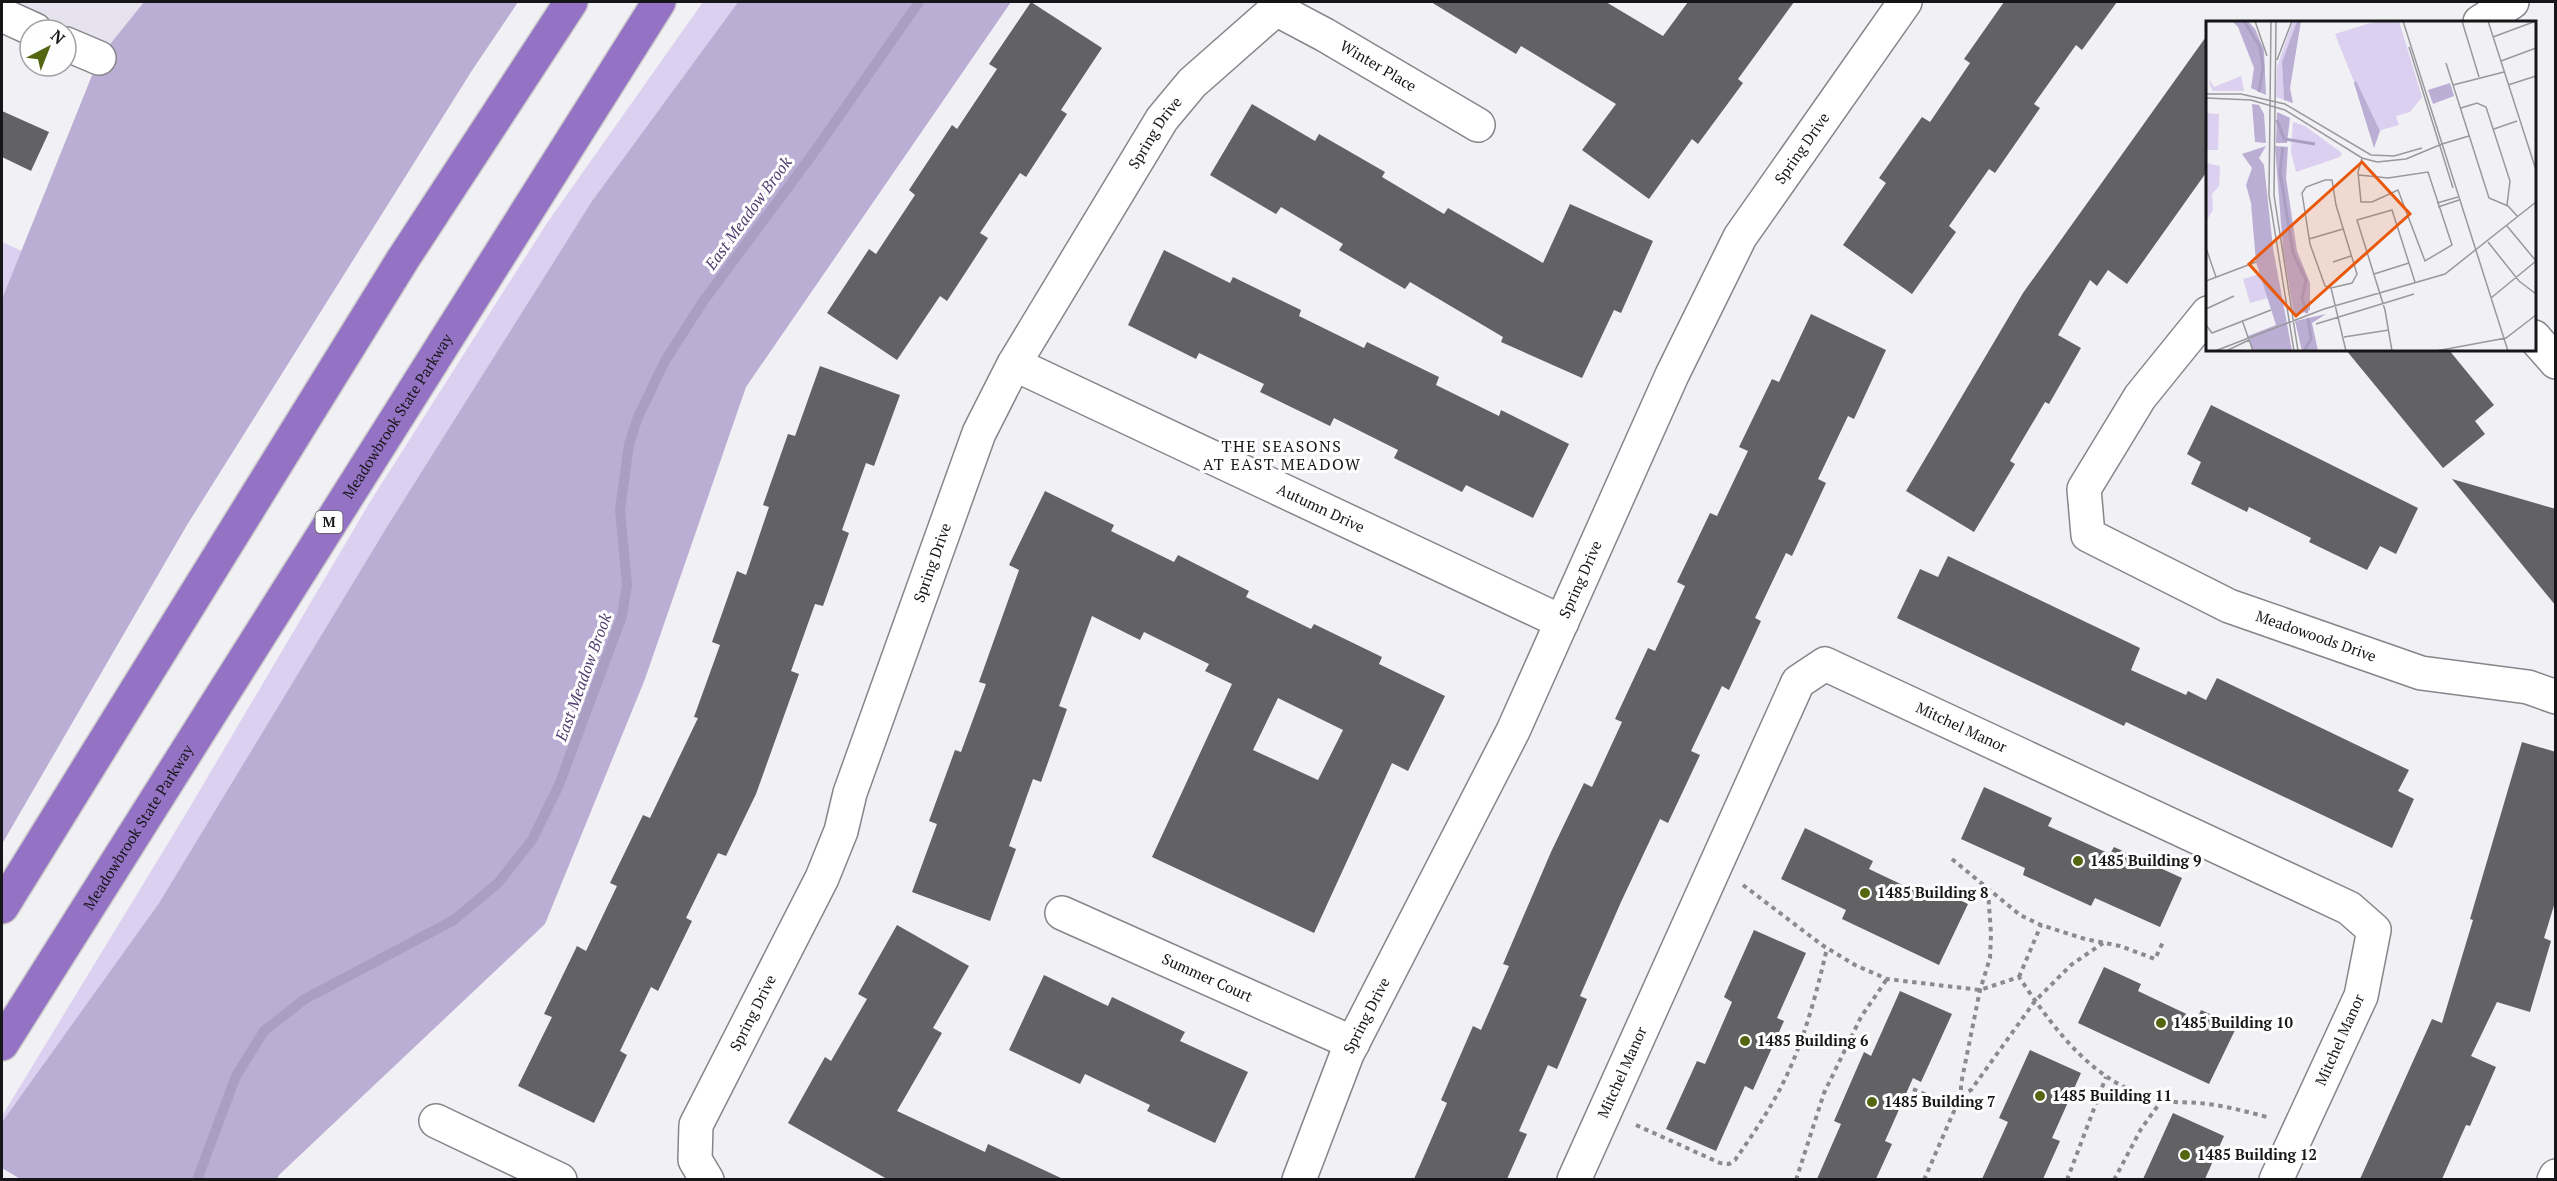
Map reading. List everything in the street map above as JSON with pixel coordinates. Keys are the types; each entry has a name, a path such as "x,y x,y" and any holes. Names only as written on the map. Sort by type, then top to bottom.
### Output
{"highway":[{"path":"2,907 403,259 571,2"},
{"name":"Meadowbrook State Parkway","path":"2,1044 640,28 659,2"}],"street":[{"name":"Spring Drive","path":"1299,1179 1353,1043 1513,731 1672,375 1740,237 1905,2"},
{"path":"2482,21 2512,2"},
{"name":"Spring Drive","path":"707,1179 695,1160 696,1125 822,878 841,831 850,793 979,433 1014,364 1162,119 1192,83 1278,5"},
{"name":"Winter Place","path":"1278,5 1478,125"},
{"path":"2,15 18,22"},
{"path":"78,49 99,58"},
{"name":"Meadowoods Drive","path":"2206,315 2140,396 2084,489 2088,535 2229,606 2421,673 2528,687 2556,697"},
{"path":"2536,338 2556,362"},
{"name":"Autumn Drive","path":"1014,364 1562,622"},
{"name":"Mitchel Manor","path":"1574,1179 1798,682 1825,664 2349,908 2374,930 2361,996 2276,1179"},
{"name":"Summer Court","path":"1062,913 1353,1043"},
{"path":"436,1121 560,1179"}],"path":[{"path":"1952,859 2020,915 2041,925 2120,946 2155,959 2164,940"},
{"path":"1713,870 1737,880 1827,948 1855,965 1887,979 1980,990 2019,977 2041,925"},
{"path":"1923,1179 1961,1095 1961,1084 1980,990 1990,958 1989,891"},
{"path":"1961,1095 1971,1090 2035,1001 2071,965 2103,943"},
{"path":"1605,1111 1720,1163 1729,1164 1735,1160 1780,1088 1815,1001 1827,948"},
{"path":"2019,977 2050,1023 2088,1063 2106,1077 2134,1091 2162,1100 2228,1107 2275,1119 2299,1130"},
{"path":"1796,1179 1824,1094 1862,1017 1887,979"},
{"path":"2067,1179 2106,1077"},
{"path":"1913,1089 1956,1108"},
{"path":"2114,1179 2141,1129 2162,1100"}],"shaded area":[{"path":"2,2 144,2 99,58 78,40 78,18 21,18"},
{"path":"144,2 518,2 471,72 187,525 2,844 2,299 99,58"},
{"path":"703,2 738,2 592,201 388,525 159,903 2,1122 2,1116 184,817 370,502 547,223"},
{"path":"738,2 1011,2 746,387 645,679 545,924 277,1179 22,1180 2,1168 2,1122 159,903 388,525 592,201"},
{"path":"2,242 22,251 2,299"}],"building":[{"path":"1031,2 1102,48 1061,110 1067,114 1026,177 1020,173 980,233 988,238 947,301 940,296 897,360 827,313 869,249 876,254 915,195 909,190 952,125 957,129 997,69 989,64"},
{"path":"1431,2 1606,2 1663,36 1688,2 1794,2 1738,79 1743,83 1698,144 1692,139 1649,199 1582,150 1616,104 1521,46 1516,54"},
{"path":"2004,2 2117,2 2082,50 2076,45 2034,104 2040,108 1995,173 1989,169 1949,226 1956,232 1912,294 1843,245 1886,183 1879,178 1922,117 1930,122 1970,63 1964,59"},
{"path":"2206,37 2206,173 2127,284 2108,270 2097,286 2090,280 2058,335 2081,348 2049,404 2045,402 2010,461 2015,464 1974,532 1906,491 2023,293"},
{"path":"1252,104 1315,141 1319,134 1385,172 1382,177 1444,214 1448,208 1543,263 1570,204 1653,241 1621,313 1614,310 1582,378 1501,342 1503,337 1410,282 1405,289 1339,250 1343,244 1281,207 1276,214 1210,175"},
{"path":"2,111 49,132 31,171 2,157"},
{"path":"1164,250 1230,283 1233,277 1301,310 1299,316 1364,348 1367,342 1439,377 1436,385 1499,416 1501,410 1569,444 1533,518 1466,485 1462,492 1394,458 1398,450 1334,418 1330,426 1260,392 1264,384 1199,353 1196,359 1128,325"},
{"path":"1811,314 1886,350 1854,419 1848,416 1818,479 1826,483 1792,556 1786,553 1755,618 1761,621 1729,690 1722,686 1691,751 1700,755 1668,823 1660,819 1621,902 1580,996 1587,999 1557,1069 1548,1065 1519,1131 1527,1134 1507,1179 1414,1179 1447,1103 1441,1100 1473,1026 1481,1030 1509,966 1503,964 1551,852 1584,783 1592,787 1622,722 1615,719 1648,648 1655,651 1685,586 1677,582 1710,513 1717,516 1748,451 1739,447 1772,379 1779,382"},
{"path":"2347,351 2450,351 2494,405 2475,421 2485,434 2443,468"},
{"path":"820,366 900,395 874,466 866,463 842,530 849,533 823,606 815,604 791,671 799,674 756,794 726,856 718,853 686,918 692,921 658,991 651,987 620,1051 627,1055 594,1123 518,1086 552,1017 544,1014 577,946 586,951 617,886 610,883 643,815 650,818 698,718 694,717 720,645 712,642 737,571 746,575 769,507 763,505 788,434 795,436"},
{"path":"2211,405 2418,508 2396,554 2380,546 2367,570 2309,542 2311,538 2249,507 2247,512 2191,484 2201,462 2187,454"},
{"path":"2452,479 2556,509 2556,606"},
{"path":"1045,491 1114,525 1111,531 1174,562 1178,555 1249,591 1246,597 1311,629 1314,624 1382,657 1379,664 1445,696 1408,771 1392,763 1314,933 1152,857 1232,684 1205,671 1209,664 1144,632 1140,640 1092,616 1059,706 1067,709 1041,782 1033,779 1009,846 1016,849 990,921 912,892 937,824 929,821 955,750 961,752 986,684 979,682 1019,570 1009,565","holes":["1278,698 1343,730 1318,780 1253,750"]},
{"path":"1948,556 2140,648 2131,670 2186,695 2188,691 2206,700 2217,678 2409,770 2398,791 2414,799 2392,848 2126,722 2124,726 1897,618 1920,569 1938,577"},
{"path":"2522,742 2556,752 2556,899 2544,938 2551,941 2530,1012 2497,1002 2471,1056 2496,1067 2470,1126 2466,1125 2442,1179 2360,1179 2432,1019 2442,1023"},
{"name":"1485 Building 9","path":"1984,787 2052,818 2048,826 2110,854 2114,847 2182,878 2160,927 2095,898 2091,906 2023,875 2025,868 1961,839"},
{"name":"1485 Building 8","path":"1805,828 1873,861 1869,869 1930,898 1935,888 1968,904 1939,965 1842,919 1846,910 1781,879"},
{"path":"897,925 969,966 933,1028 942,1033 897,1111 985,1152 988,1144 1063,1179 887,1179 788,1123 825,1057 831,1061 867,999 858,994"},
{"name":"1485 Building 6","path":"1754,930 1806,953 1777,1018 1784,1021 1753,1090 1745,1086 1716,1151 1666,1129 1697,1061 1705,1064 1732,1002 1724,997"},
{"name":"1485 Building 10","path":"2104,967 2141,984 2138,991 2197,1019 2201,1010 2237,1026 2209,1084 2078,1023"},
{"path":"1044,975 1108,1006 1112,997 1185,1032 1180,1041 1248,1072 1215,1143 1147,1111 1150,1105 1085,1074 1080,1084 1009,1050"},
{"name":"1485 Building 7","path":"1900,991 1952,1014 1921,1082 1913,1078 1885,1141 1892,1144 1876,1179 1817,1179 1841,1124 1834,1121 1864,1052 1871,1056"},
{"name":"1485 Building 11","path":"2030,1050 2081,1073 2052,1138 2060,1141 2043,1179 1982,1179 2008,1122 1999,1118"},
{"name":"1485 Building 12","path":"2173,1113 2224,1136 2205,1179 2143,1179"}],"waterway":[{"name":"East Meadow Brook","path":"197,1180 236,1076 264,1031 305,999 454,920 498,883 532,840 559,785 622,616 627,585 620,510 629,444 638,417 665,361 702,303 812,155 919,2"}],"place":[{"name":"1485 Building 9","path":"2078,861"},
{"name":"1485 Building 8","path":"1865,893"},
{"name":"1485 Building 10","path":"2161,1023"},
{"name":"1485 Building 6","path":"1745,1041"},
{"name":"1485 Building 11","path":"2040,1096"},
{"name":"1485 Building 7","path":"1872,1102"},
{"name":"1485 Building 12","path":"2185,1155"}],"district":[{"name":"THE SEASONS AT EAST MEADOW","path":"1282,455"}]}
